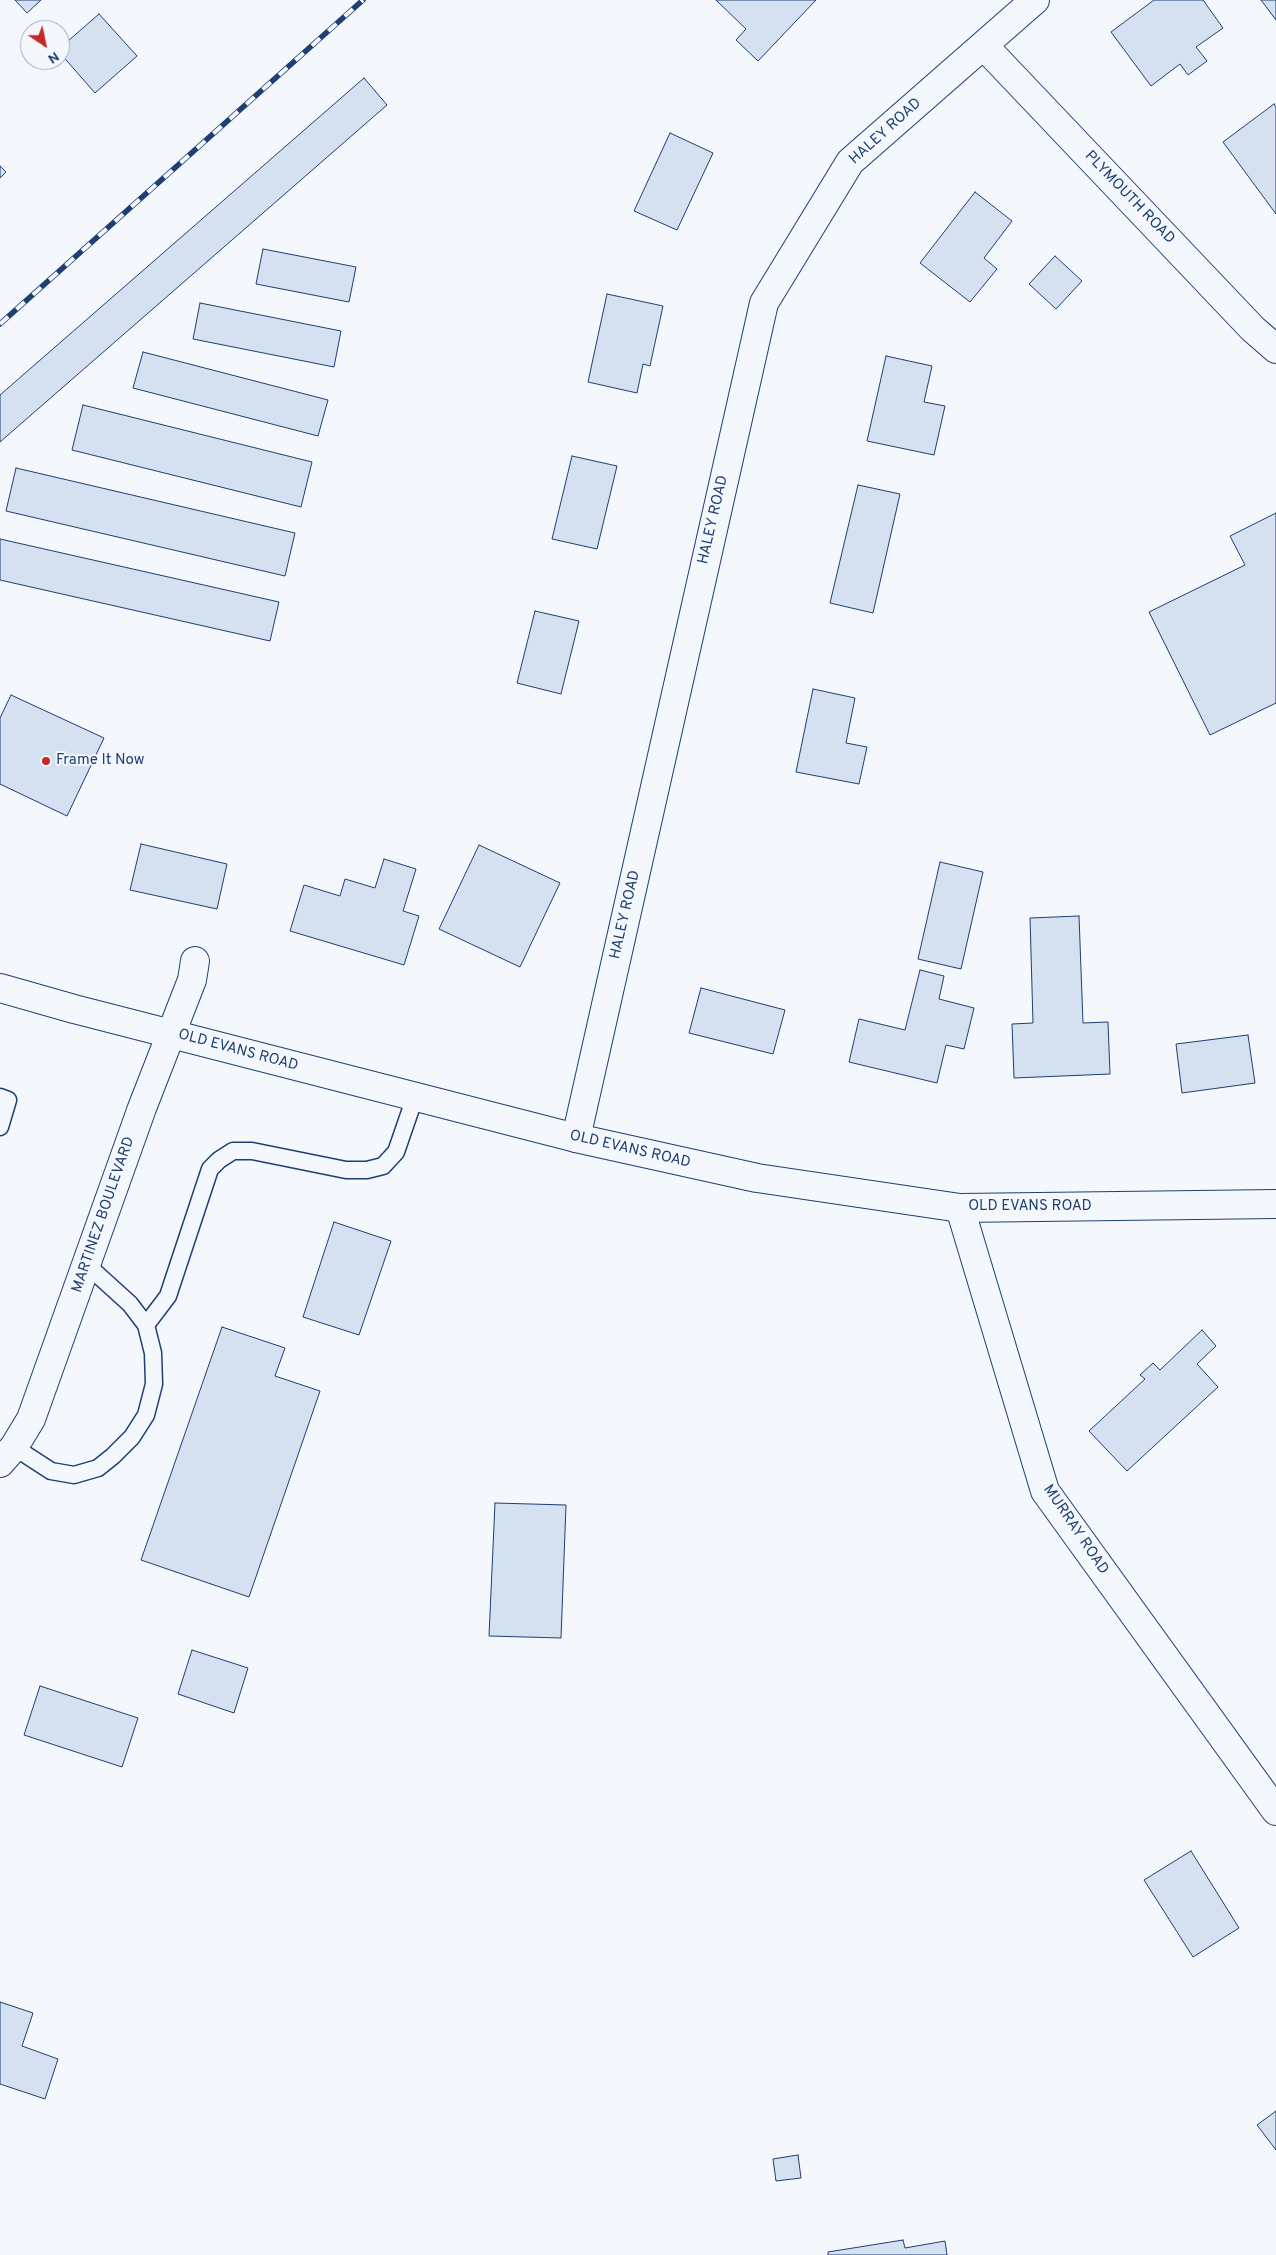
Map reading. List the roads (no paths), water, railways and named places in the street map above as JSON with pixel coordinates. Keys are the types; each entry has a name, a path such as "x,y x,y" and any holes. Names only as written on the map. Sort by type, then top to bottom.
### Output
{"street":[{"name":"HALEY ROAD","path":"576,1138 764,303 850,162 1035,0"},
{"name":"PLYMOUTH ROAD","path":"984,46 1253,329 1276,349"},
{"name":"MARTINEZ BOULEVARD","path":"7,1455 31,1419 142,1108 192,980 194,961"},
{"name":"OLD EVANS ROAD","path":"0,988 170,1034 576,1138 757,1178 960,1208 1276,1204"},
{"name":"MURRAY ROAD","path":"960,1208 1045,1491 1276,1811"}],"lane":[{"path":"0,1097 8,1100 0,1127"},
{"path":"146,1325 168,1296 210,1169 219,1160 233,1151 252,1151 346,1170 367,1170 383,1166 396,1152 414,1097"},
{"path":"7,1455 51,1471 74,1475 98,1468 113,1456 132,1437 146,1415 154,1384 153,1353 146,1325 130,1304 87,1266"}],"railway":[{"path":"0,324 363,0"}],"place":[{"name":"Frame It Now","path":"46,761"}]}
